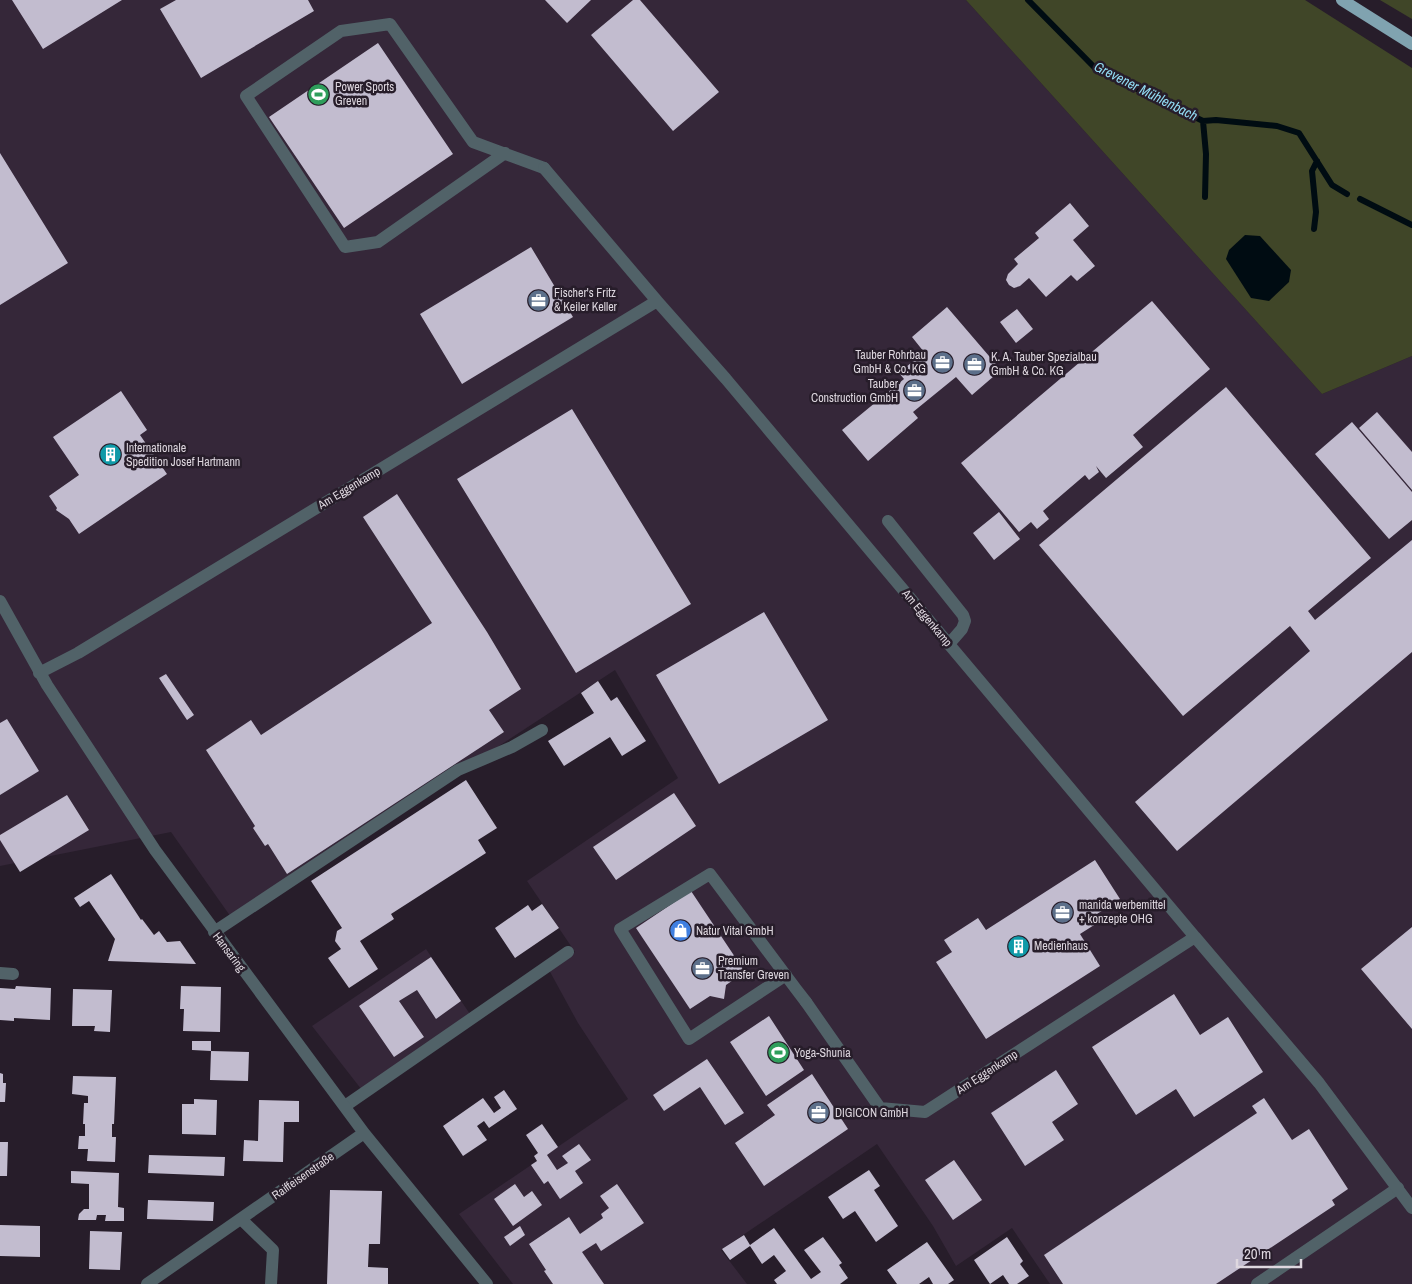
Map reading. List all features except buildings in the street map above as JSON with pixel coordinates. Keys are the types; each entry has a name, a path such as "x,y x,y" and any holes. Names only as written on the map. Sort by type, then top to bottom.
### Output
{"main road":[{"path":"1342,0 1412,44"}],"street":[{"path":"390,24 473,142 505,153 378,242 345,247 246,96 341,31 390,24"},
{"name":"Am Eggenkamp","path":"505,153 544,168 656,301 726,379 1319,1083 1412,1208"},
{"name":"Am Eggenkamp","path":"39,672 78,653 656,301"},
{"path":"888,521 963,615 965,622 962,629 948,644"},
{"name":"Hansaring","path":"0,601 39,672 155,850 364,1133 487,1284"},
{"path":"214,932 458,770 512,747 542,730"},
{"name":"Am Eggenkamp","path":"786,975 689,1039 620,929 710,874 786,975 806,1002 880,1108 924,1112 1195,937"},
{"path":"344,1106 568,952"},
{"path":"0,973 13,974"},
{"name":"Raiffeisenstraße","path":"147,1284 364,1133"},
{"path":"1257,1284 1398,1188"},
{"path":"241,1218 273,1250 271,1284"}],"shaded area":[{"path":"0,0 966,0 1322,394 1412,356 1412,1284 1050,1284 1012,1228 956,1266 933,1226 877,1144 721,1250 747,1284 513,1284 459,1214 628,1099 578,1023 549,970 575,952 527,881 678,778 615,670 233,920 171,832 0,866"},
{"path":"1245,235 1260,236 1291,270 1289,282 1269,301 1251,298 1226,259 1229,250"},
{"path":"426,949 474,1020 365,1094 312,1026"}],"green space":[{"path":"966,0 1305,0 1412,68 1412,356 1322,394"},
{"path":"1380,0 1412,0 1412,19"}],"waterway":[{"name":"Grevener Mühlenbach","path":"1028,0 1096,69 1203,121 1216,120 1277,126 1299,133 1332,185 1347,194"},
{"path":"1203,121 1206,154 1205,197"},
{"path":"1314,229 1316,212 1312,171 1317,161"},
{"name":"Grevener Mühlenbach","path":"1360,199 1412,225"}],"place":[{"name":"Power Sports Greven","path":"319,94"},
{"name":"Fischer's Fritz & Keiler Keller","path":"538,300"},
{"name":"Tauber Rohrbau GmbH & Co. KG","path":"942,362"},
{"name":"K. A. Tauber Spezialbau GmbH & Co. KG","path":"975,364"},
{"name":"Tauber Construction GmbH","path":"914,391"},
{"name":"Internationale Spedition Josef Hartmann","path":"110,455"},
{"name":"manida werbemittel + konzepte OHG","path":"1063,912"},
{"name":"Natur Vital GmbH","path":"680,931"},
{"name":"Medienhaus","path":"1018,946"},
{"name":"Premium Transfer Greven","path":"702,968"},
{"name":"Yoga-Shunia","path":"778,1053"},
{"name":"DIGICON GmbH","path":"819,1113"}]}
